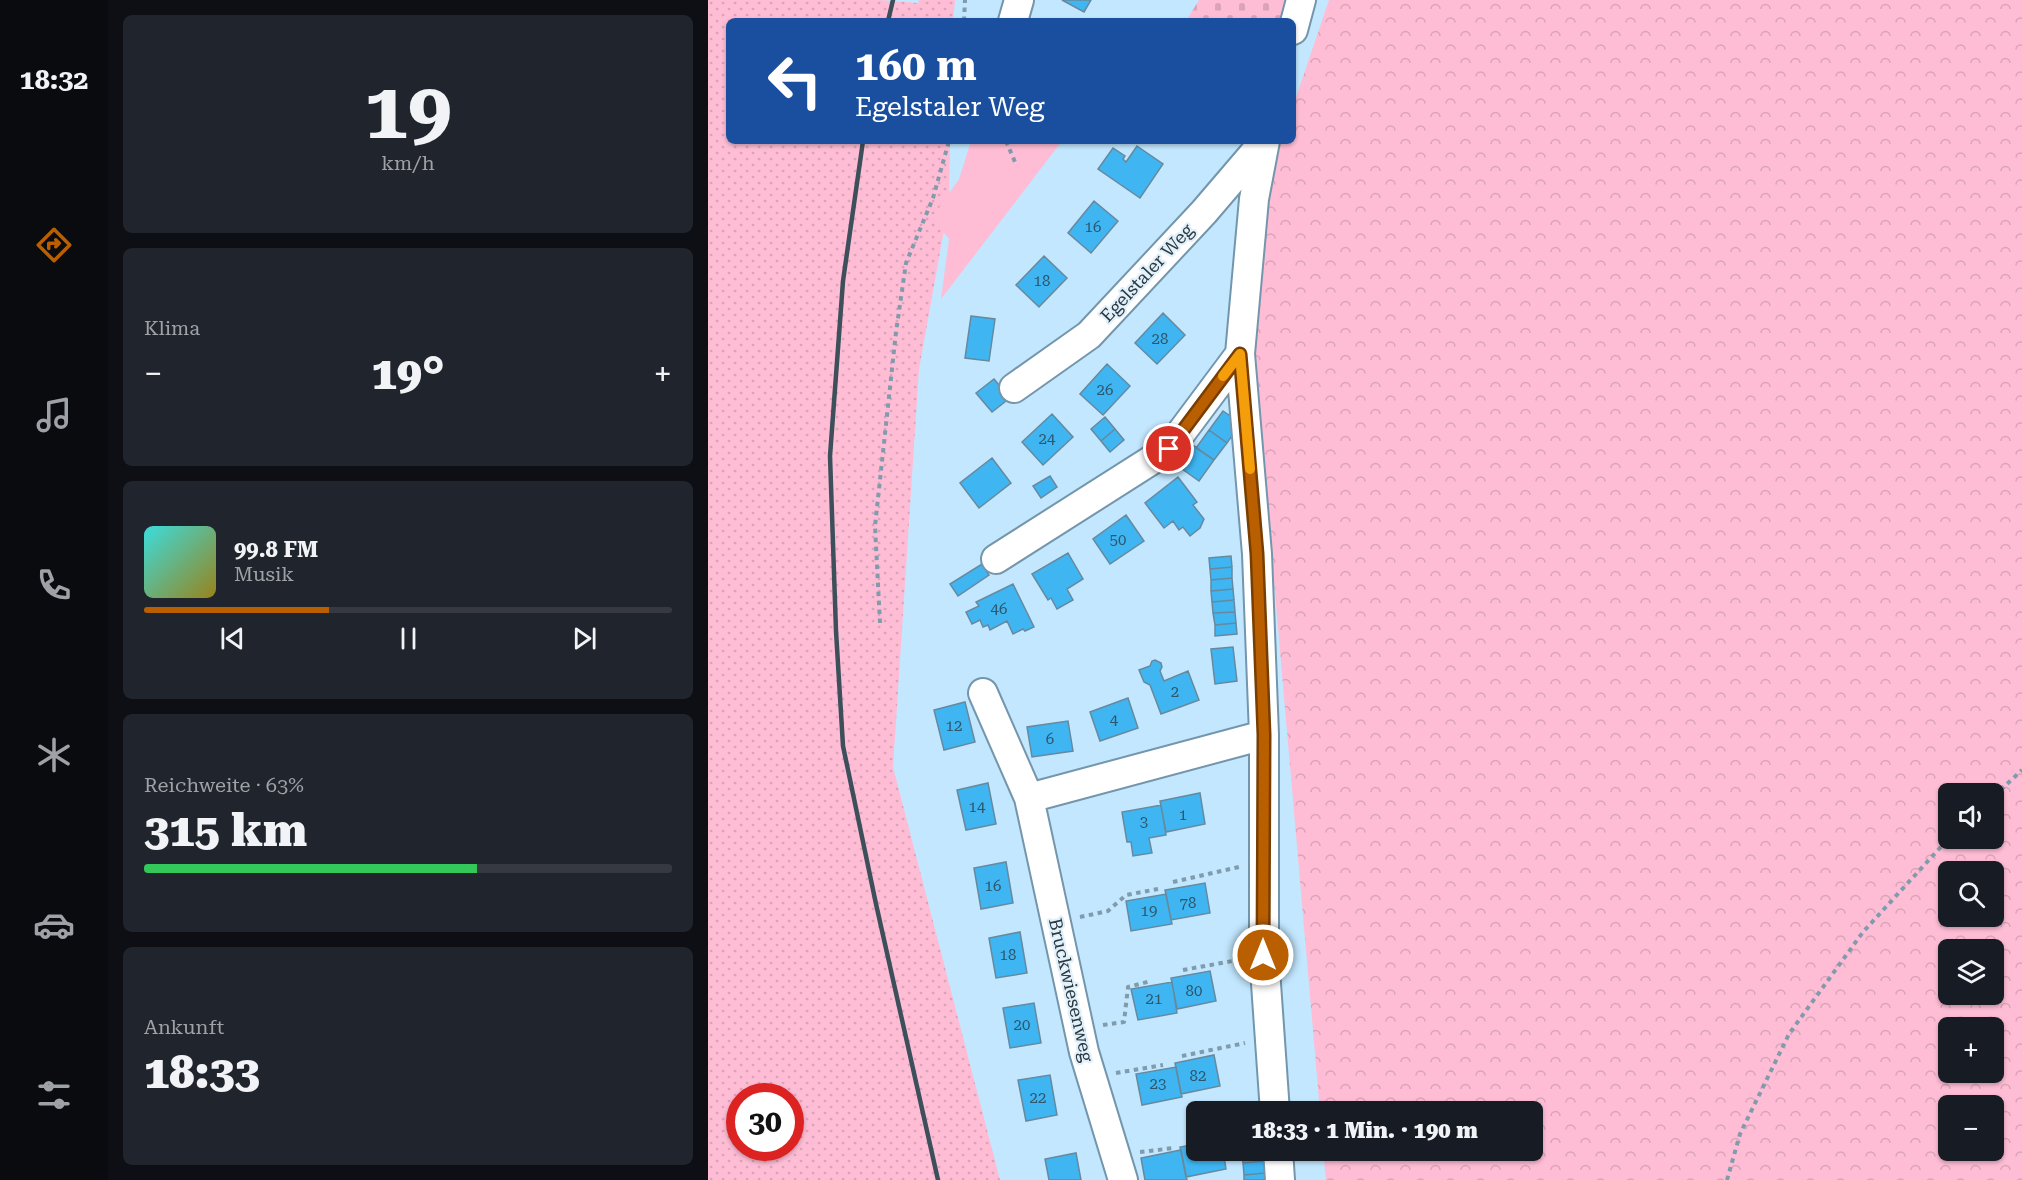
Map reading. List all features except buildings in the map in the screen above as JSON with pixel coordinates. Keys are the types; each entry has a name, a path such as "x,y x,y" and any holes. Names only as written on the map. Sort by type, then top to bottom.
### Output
{"street":[{"path":"1014,18 1019,0"},
{"path":"1296,18 1300,0"},
{"name":"Egelstaler Weg","path":"1014,388 1089,335 1204,212 1262,144"},
{"name":"Egelstaler Weg","path":"1264,144 1254,199 1240,354 1257,554 1264,735 1263,955 1274,1101"},
{"path":"996,559 1169,449 1240,354"},
{"name":"Bruckwiesenweg","path":"983,693 1029,798 1079,1028 1091,1076 1123,1180"},
{"path":"1029,798 1264,735"},
{"path":"1279,1161 1280,1180"}],"path":[{"path":"964,18 965,0"},
{"path":"880,623 875,526 896,332 906,263 933,198 948,144"},
{"path":"1007,144 1015,162"},
{"path":"2004,787 2022,770"},
{"path":"1727,1180 1740,1134 1789,1034 1863,932 1939,849"},
{"path":"1173,882 1263,862"},
{"path":"1056,923 1108,911 1126,896 1158,889"},
{"path":"1183,970 1263,955"},
{"path":"1079,1028 1124,1022 1128,987 1151,981"},
{"path":"1182,1056 1269,1039"},
{"path":"1091,1076 1163,1065"}],"green space":[{"path":"708,0 880,0 918,3 919,0 955,0 953,18 726,18 726,144 950,144 949,202 919,369 893,767 1000,1180 708,1180"},
{"path":"1199,0 1286,0 1281,18 1188,18"},
{"path":"1329,0 2022,0 2022,1180 1326,1180 1324,1161 1543,1161 1543,1101 1319,1101 1265,478 1249,351 1261,200 1280,144 1296,144 1296,97"},
{"path":"970,144 1060,144 941,299 949,239 932,218 959,179"}],"railway":[{"path":"889,18 893,0"},
{"path":"863,144 843,281 830,456 836,631 843,746 938,1180"}],"slow traffic":[{"path":"1223,376 1240,354 1250,469"}],"route":[{"path":"1169,449 1240,354 1257,554 1264,735 1263,955"}]}
